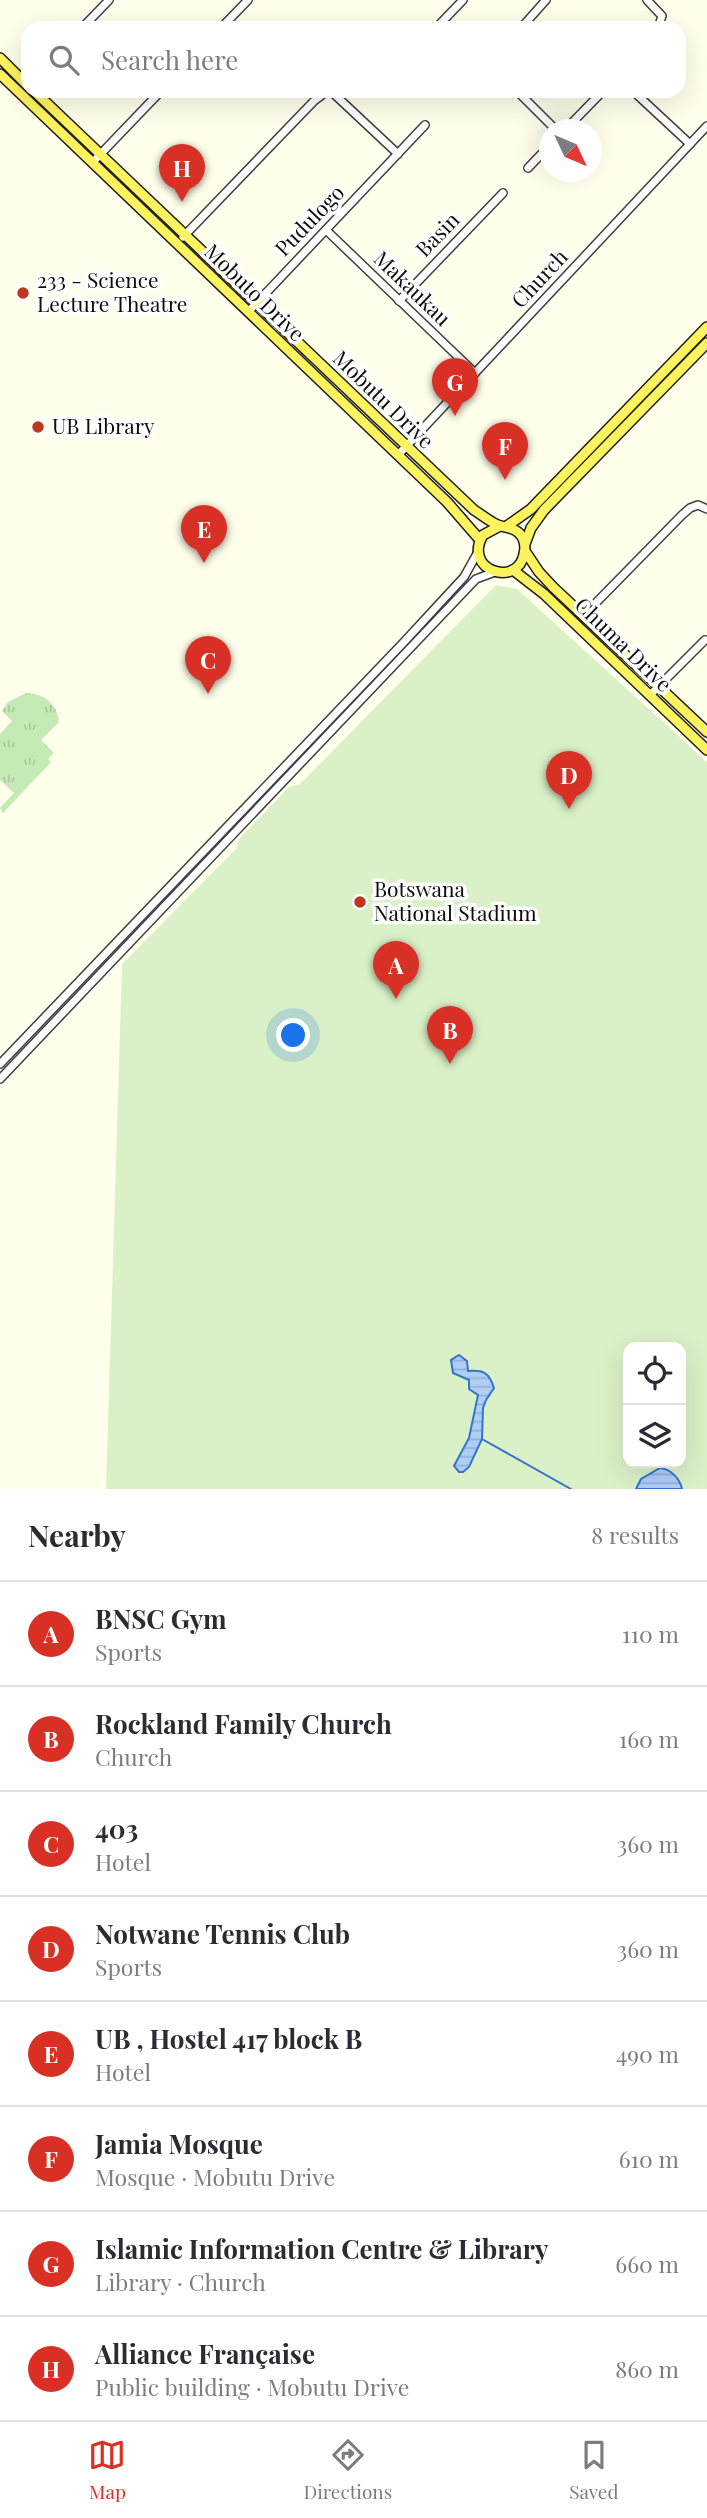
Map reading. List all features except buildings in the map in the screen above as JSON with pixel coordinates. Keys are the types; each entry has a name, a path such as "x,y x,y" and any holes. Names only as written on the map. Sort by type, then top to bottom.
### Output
{"main road":[{"path":"0,58 21,78"},
{"name":"Mobuto Drive","path":"0,74 20,93"},
{"name":"Mobuto Drive","path":"25,98 453,508 480,540"},
{"name":"Mobutu Drive","path":"41,98 474,510 503,526"},
{"path":"163,230 171,223"},
{"path":"705,351 544,510 531,528 523,559 513,570 495,572 484,565 478,552 480,540 488,530 503,526 531,509 707,327"},
{"path":"503,526 518,532 525,547"},
{"name":"Chuma Drive","path":"525,547 539,572 707,732"},
{"name":"Chuma Drive","path":"513,570 544,594 707,750"}],"street":[{"path":"89,21 109,0"},
{"path":"443,21 463,0"},
{"path":"527,21 546,0"},
{"path":"647,0 662,16 660,21"},
{"path":"227,21 245,1"},
{"path":"92,163 154,98"},
{"path":"176,243 318,98"},
{"path":"338,98 398,154"},
{"path":"524,98 545,119"},
{"path":"576,119 596,98"},
{"path":"641,98 690,144"},
{"name":"Pudulogo","path":"248,312 425,125"},
{"name":"Church","path":"398,455 707,126"},
{"path":"528,168 539,156"},
{"name":"Basin","path":"399,301 503,193"},
{"name":"Makaukau","path":"326,230 475,373"},
{"path":"692,343 705,351"},
{"path":"584,615 682,514 698,505 707,509"},
{"path":"0,1064 404,642 464,577 478,552"},
{"path":"0,1079 476,579 495,572"},
{"path":"650,695 705,640"},
{"path":"45,1016 52,1022"}],"green space":[{"path":"496,585 517,589 707,762 707,1489 106,1489 122,964 237,848 239,839 289,787 300,784"},
{"path":"26,693 44,698 56,710 59,722 41,740 54,753 48,759 51,762 3,813 0,808 14,793 0,780 0,734 12,721 2,711 8,702"}],"water":[{"path":"459,1355 467,1361 468,1371 485,1373 494,1388 483,1408 482,1439 469,1467 463,1472 459,1472 454,1466 469,1438 478,1395 469,1389 469,1380 453,1373 451,1360"},
{"path":"660,1468 674,1475 682,1489 636,1489 641,1479"}],"waterway":[{"path":"482,1439 571,1489"}],"place":[{"name":"Alliance Française","path":"182,202"},
{"name":"233 - Science Lecture Theatre","path":"23,293"},
{"name":"Islamic Information Centre & Library","path":"455,416"},
{"name":"UB Library","path":"38,427"},
{"name":"Jamia Mosque","path":"505,480"},
{"name":"UB , Hostel 417 block B","path":"204,563"},
{"name":"403","path":"208,694"},
{"name":"Notwane Tennis Club","path":"569,809"},
{"name":"Botswana National Stadium","path":"360,902"},
{"name":"BNSC Gym","path":"396,999"},
{"name":"Rockland Family Church","path":"450,1064"}]}
